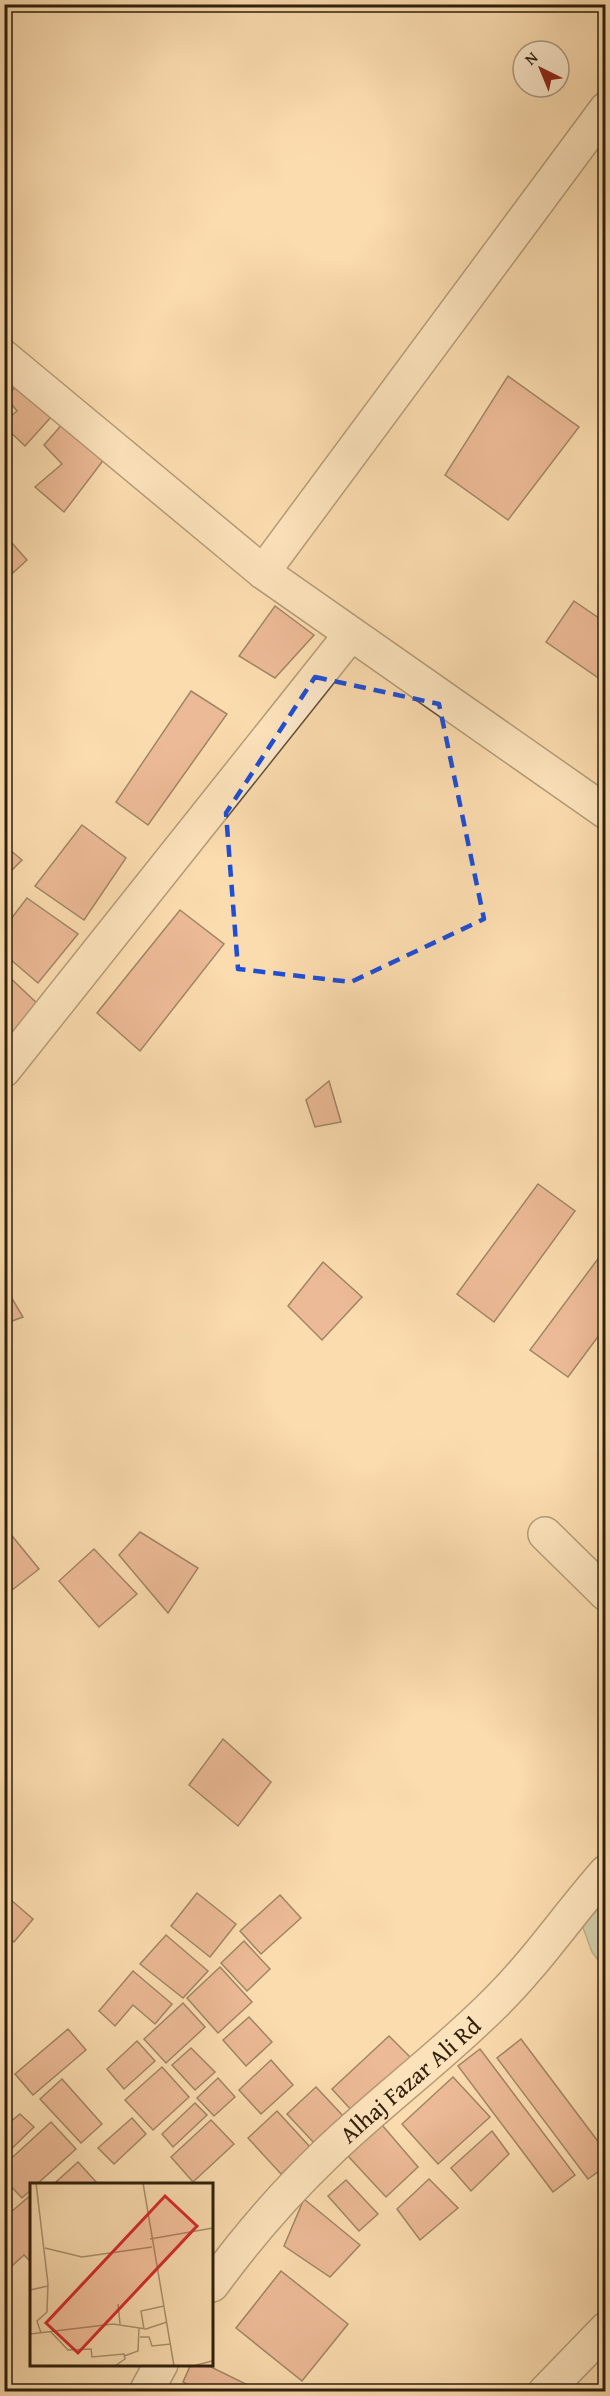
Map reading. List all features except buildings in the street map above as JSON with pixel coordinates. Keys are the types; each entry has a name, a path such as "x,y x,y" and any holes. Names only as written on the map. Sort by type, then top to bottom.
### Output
{"street":[{"path":"263,572 606,109"},
{"path":"4,357 263,572 606,812"},
{"path":"4,1070 351,634"},
{"path":"545,1534 606,1594"},
{"name":"Alhaj Fazar Ali Rd","path":"213,2284 277,2202 322,2158 494,2004 539,1955 568,1915 606,1872"},
{"path":"545,2391 606,2329"},
{"path":"146,2391 160,2366"}],"highlighted area":[{"path":"315,677 439,704 484,919 351,982 238,969 226,813"}],"shaded area":[{"path":"605,1902 605,1970 592,1952 582,1925"}]}
